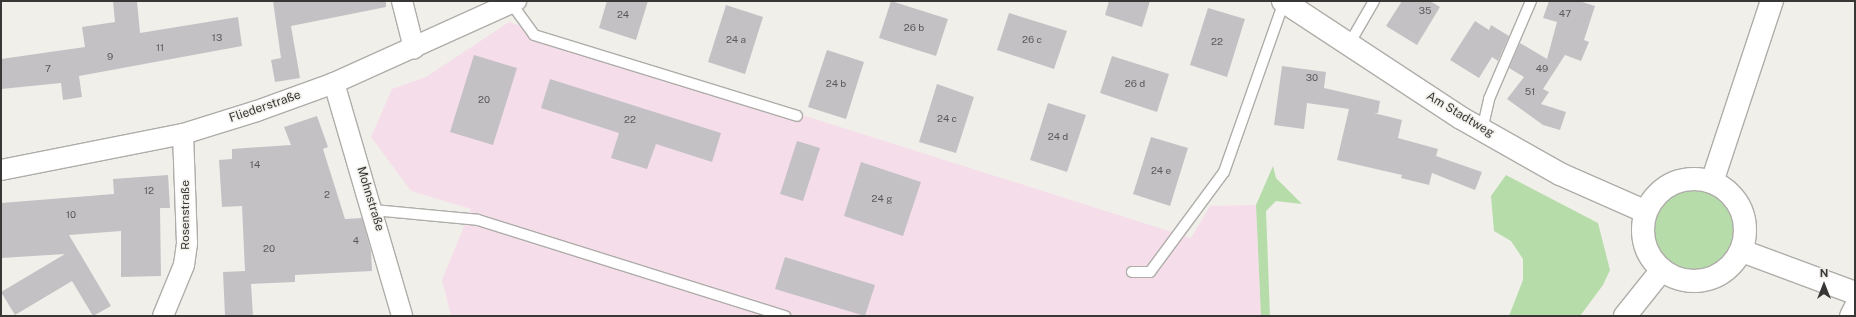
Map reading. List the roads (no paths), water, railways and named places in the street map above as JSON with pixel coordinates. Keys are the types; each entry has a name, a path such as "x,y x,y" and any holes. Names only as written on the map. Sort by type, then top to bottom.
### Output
{"main road":[{"name":"Am Stadtweg","path":"1284,1 1348,46 1482,130 1560,174 1646,212"},
{"path":"1712,182 1772,1"},
{"path":"1690,179 1712,182 1729,192 1741,208 1746,231 1742,251 1728,270 1707,280 1679,280 1662,271 1644,245 1646,212 1655,197 1669,185 1690,179"},
{"path":"1742,251 1855,293"},
{"path":"1625,316 1662,271"}],"street":[{"path":"402,1 414,48"},
{"name":"Fliederstraße","path":"1,170 183,134 334,83 514,2"},
{"name":"Mohnstraße","path":"334,83 373,210 402,316"},
{"name":"Rosenstraße","path":"163,316 184,265 187,243 183,134"},
{"path":"1850,316 1855,306"}],"lane":[{"path":"1132,272 1150,272 1224,172 1284,1"},
{"path":"1348,46 1374,1"},
{"path":"1482,130 1489,99 1531,1"},
{"path":"514,2 534,35 797,116"},
{"path":"373,210 478,220 785,316"}]}
